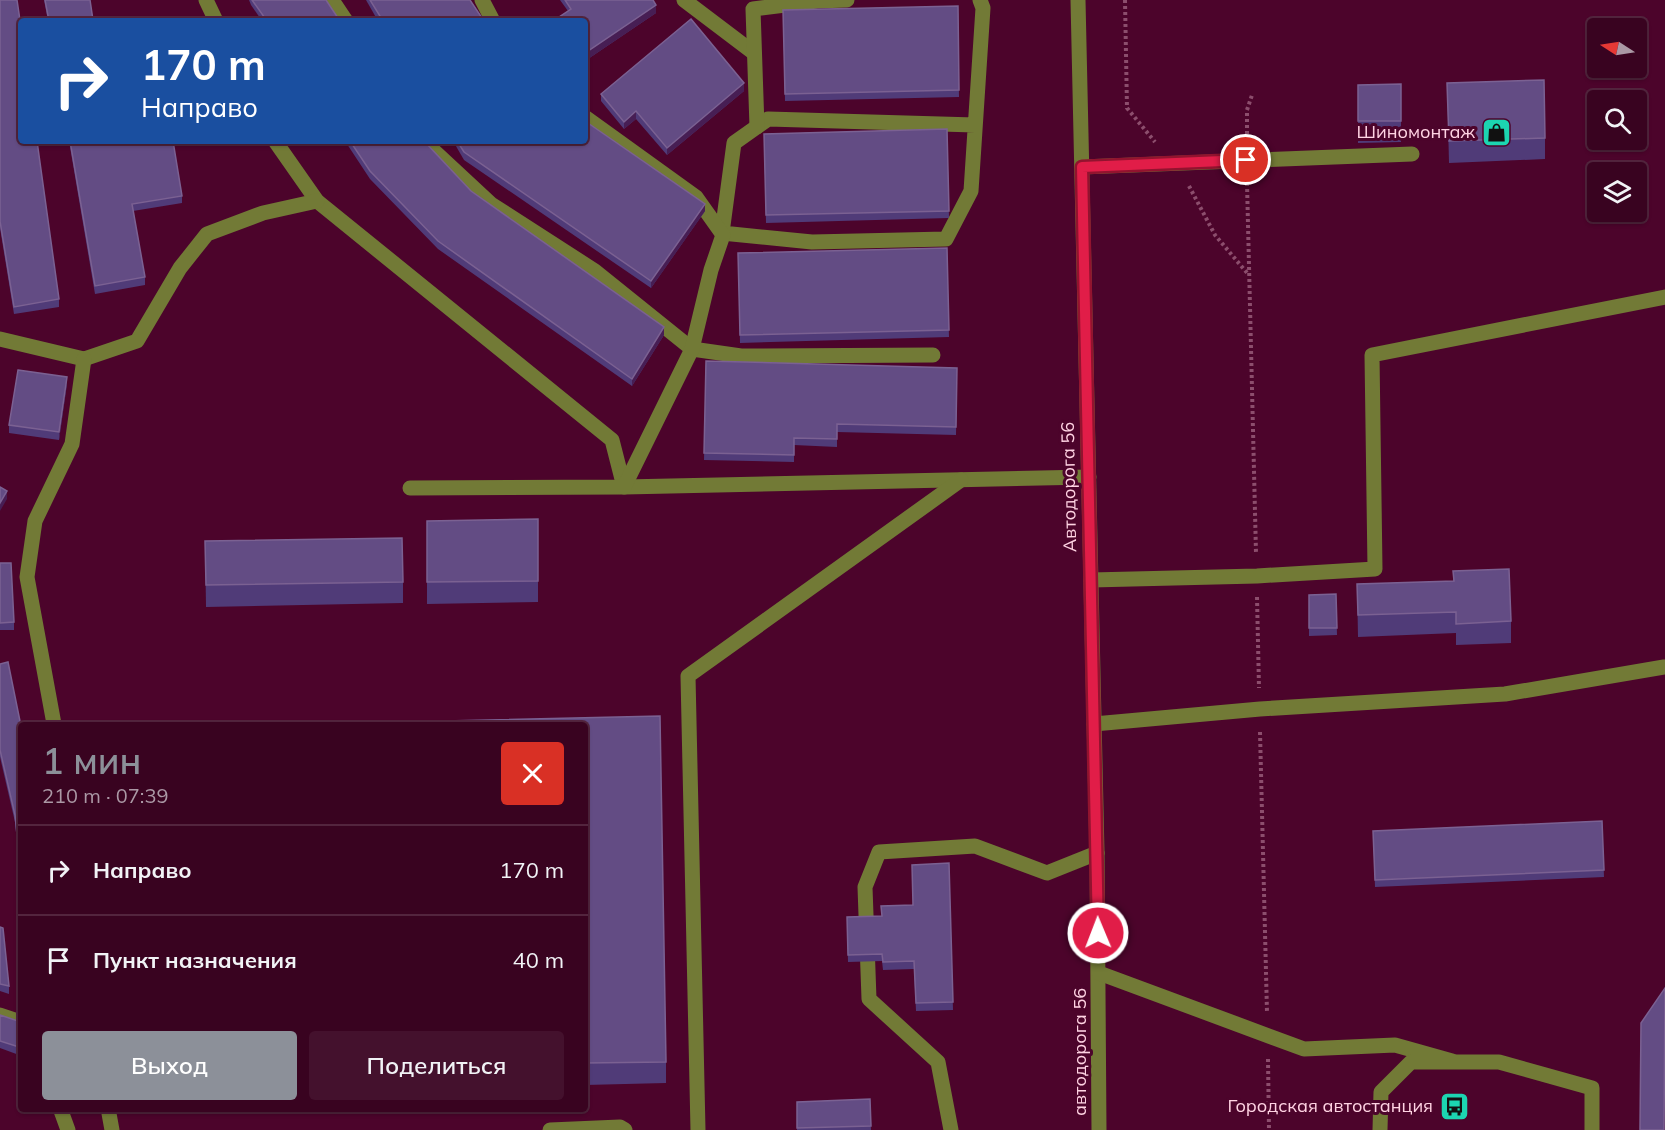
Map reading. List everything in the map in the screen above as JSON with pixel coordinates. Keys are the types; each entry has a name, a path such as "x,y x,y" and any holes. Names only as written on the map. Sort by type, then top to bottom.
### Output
{"street":[{"path":"207,0 215,18"},
{"path":"332,0 344,18"},
{"path":"482,0 491,18"},
{"path":"684,0 754,53"},
{"path":"757,127 753,9 817,1 847,0"},
{"path":"588,119 696,197 722,233 812,242 946,239 971,191 983,8 980,0"},
{"name":"Автодорога 56","path":"1078,0 1099,973"},
{"path":"624,488 693,349 711,270 723,235 734,143 768,119 975,125"},
{"path":"277,144 317,201 612,440 624,488"},
{"path":"429,144 491,204 595,271 693,349 741,356 933,356"},
{"path":"1082,167 1412,153"},
{"path":"0,339 84,359 137,341 180,268 207,234 263,213 317,201"},
{"path":"1091,580 1257,576 1375,569 1372,355 1665,297"},
{"path":"54,722 27,577 35,521 72,444 84,359"},
{"path":"410,488 624,488 1089,477"},
{"path":"698,1130 688,676 961,480"},
{"path":"1094,724 1260,709 1505,694 1664,667"},
{"path":"951,1130 938,1062 869,999 866,886 879,852 975,846 1047,873 1097,853"},
{"path":"1099,973 1305,1049 1395,1045 1452,1061"},
{"name":"автодорога 56","path":"1099,973 1099,1130"},
{"path":"0,1015 18,1021"},
{"path":"1380,1130 1381,1092 1411,1062 1452,1061 1499,1062 1592,1088 1592,1130"},
{"path":"61,1112 68,1130"},
{"path":"109,1112 112,1130"},
{"path":"550,1130 620,1127 625,1130"}],"path":[{"path":"1125,0 1127,108 1186,178 1215,235 1249,274"},
{"path":"1252,95 1247,110 1246,160 1269,1130"}],"building":[{"path":"0,0 17,0 20,18 18,144 37,144 59,299 14,307 0,221"},
{"path":"45,0 90,0 93,18 48,18"},
{"path":"252,0 326,0 338,18 265,18"},
{"path":"370,0 470,0 482,18 381,18"},
{"path":"565,0 653,0 656,5 588,51 588,18 558,18 571,9"},
{"path":"958,6 959,90 785,94 783,10"},
{"path":"691,19 744,83 667,148 636,111 624,122 601,94"},
{"name":"Шиномонтаж","path":"1544,80 1545,138 1449,141 1447,83"},
{"path":"1401,84 1401,121 1358,121 1358,85"},
{"path":"588,123 705,204 651,281 464,152 459,144 588,144"},
{"path":"947,129 949,211 766,215 764,134"},
{"path":"71,144 173,144 182,196 132,204 145,277 95,286"},
{"path":"352,144 427,144 471,191 664,327 632,379 438,241 370,171"},
{"path":"947,248 949,330 740,335 738,253"},
{"path":"706,361 957,368 956,427 837,424 837,439 794,438 794,455 704,453"},
{"path":"18,370 67,377 59,432 9,425"},
{"path":"0,487 7,491 0,503"},
{"path":"538,519 538,581 427,582 427,521"},
{"path":"402,538 403,582 206,585 205,541"},
{"path":"0,563 11,563 14,622 0,623"},
{"path":"1509,569 1511,621 1456,624 1456,612 1358,615 1357,584 1454,581 1453,571"},
{"path":"1336,594 1337,628 1309,628 1309,595"},
{"path":"8,662 20,722 18,722 18,845 15,815 0,750 0,664"},
{"path":"660,716 666,1062 588,1063 588,722 400,722"},
{"path":"1602,821 1604,870 1375,880 1373,831"},
{"path":"949,863 953,1002 916,1003 914,961 883,962 882,954 848,955 847,917 882,916 881,906 913,905 912,865"},
{"path":"0,927 3,928 9,986 0,984"},
{"path":"1665,988 1664,1130 1640,1130 1641,1023"},
{"path":"0,1015 18,1021 18,1047 0,1041"},
{"path":"870,1099 871,1126 797,1128 797,1102"}],"place":[{"name":"Шиномонтаж","path":"1496,132"},
{"name":"Городская автостанция","path":"1454,1106"}],"route":[{"path":"1098,933 1082,167 1246,160"}]}
